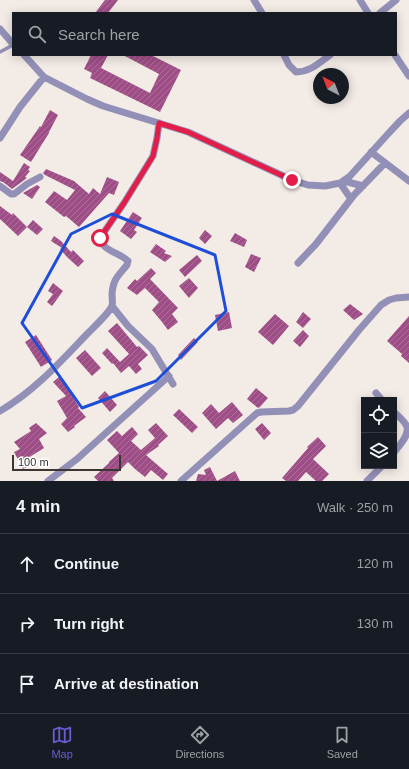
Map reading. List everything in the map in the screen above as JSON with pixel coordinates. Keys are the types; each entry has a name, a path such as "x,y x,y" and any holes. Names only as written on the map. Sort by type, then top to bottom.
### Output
{"street":[{"path":"254,0 261,12"},
{"path":"360,0 367,12"},
{"path":"381,12 396,0"},
{"path":"0,29 12,43"},
{"path":"25,56 44,77 103,106 188,132 292,180 308,185 325,186 342,182 350,176 409,113"},
{"path":"284,56 289,65 296,72 302,72 313,68 329,56"},
{"path":"396,56 409,76"},
{"path":"0,138 20,107 44,77"},
{"path":"0,412 34,387 108,312 112,306 114,282 127,265 128,261 105,247 100,242 100,238 153,156 159,123"},
{"path":"371,152 409,181"},
{"path":"298,263 316,244 351,199 385,163"},
{"path":"0,186 14,194 40,176"},
{"path":"342,182 363,186"},
{"path":"342,182 351,199"},
{"path":"181,481 257,413 289,412 298,406 381,305 389,300 409,297"},
{"path":"112,306 128,326 152,349 173,384"},
{"path":"48,481 78,459 169,376"},
{"path":"376,394 379,397"},
{"path":"397,415 408,428 404,440 397,448"},
{"path":"367,481 379,469"}],"lane":[{"path":"0,52 12,45"}],"highlighted area":[{"path":"112,214 215,255 226,311 156,381 82,408 22,323 71,234"}],"building":[{"path":"105,0 118,0 109,12 96,12"},
{"path":"90,56 107,56 101,68 150,93 159,74 125,56 153,56 181,70 160,112 90,78 92,73 84,69"},
{"path":"50,110 58,115 31,162 20,155 40,126 41,127"},
{"path":"24,163 30,167 28,170 30,171 25,177 27,178 12,189 0,181 0,172 13,181"},
{"path":"46,169 74,181 89,194 93,188 100,194 107,177 119,182 114,195 109,193 79,227 45,202 54,191 67,200 75,190 45,175 43,173"},
{"path":"37,185 40,187 32,199 23,193"},
{"path":"0,206 12,215 13,213 27,227 18,236 0,219"},
{"path":"133,212 142,218 134,230 137,232 131,239 120,231"},
{"path":"33,220 43,229 37,235 27,227"},
{"path":"205,230 212,236 205,244 199,238"},
{"path":"235,233 247,240 244,247 230,241"},
{"path":"54,236 71,252 73,250 84,261 78,267 60,249 62,248 51,241"},
{"path":"156,244 166,251 164,253 172,256 165,262 150,252"},
{"path":"251,254 261,258 254,272 245,267"},
{"path":"197,255 202,261 185,277 179,270"},
{"path":"151,268 156,273 150,279 178,308 172,314 178,322 168,330 152,310 159,302 145,288 137,295 127,288 135,279 137,281"},
{"path":"189,278 198,288 189,298 179,286"},
{"path":"53,283 63,291 52,306 47,302 53,294 48,291"},
{"path":"350,304 363,314 354,320 343,310"},
{"path":"229,312 232,328 218,331 215,315"},
{"path":"303,312 311,319 303,328 296,322"},
{"path":"275,314 289,326 273,345 258,332"},
{"path":"409,316 409,363 401,356 402,354 387,341"},
{"path":"117,323 137,347 139,346 148,355 138,364 142,369 136,374 129,366 121,373 102,353 107,348 120,362 129,354 108,331"},
{"path":"303,330 309,336 300,347 293,341"},
{"path":"36,335 52,360 41,367 25,342"},
{"path":"194,338 198,342 181,360 178,355"},
{"path":"85,350 101,368 92,376 76,358"},
{"path":"59,377 67,385 66,386 79,407 78,408 86,417 68,432 61,424 67,418 57,401 66,396 53,382"},
{"path":"256,388 268,398 258,408 247,399"},
{"path":"105,391 117,405 110,412 98,398"},
{"path":"232,402 243,415 233,423 228,418 216,429 202,413 211,404 219,413"},
{"path":"179,409 198,427 192,433 173,415"},
{"path":"36,423 47,433 39,439 44,448 28,458 32,464 23,469 14,452 20,449 14,442 31,431 29,428"},
{"path":"156,423 168,436 158,445 159,446 146,455 168,474 163,480 151,470 145,477 128,462 112,478 114,481 98,481 94,477 119,453 107,440 117,431 122,436 132,427 138,434 131,441 141,450 155,438 148,430"},
{"path":"262,423 271,433 264,440 255,429"},
{"path":"318,437 326,446 313,459 329,474 322,481 316,481 306,472 298,481 286,481 282,478 308,448 307,447"},
{"path":"210,467 217,481 196,481 198,474 206,475 204,470"},
{"path":"235,471 240,481 217,481"}],"route":[{"path":"100,238 153,156 159,123 188,132 292,180"}]}
